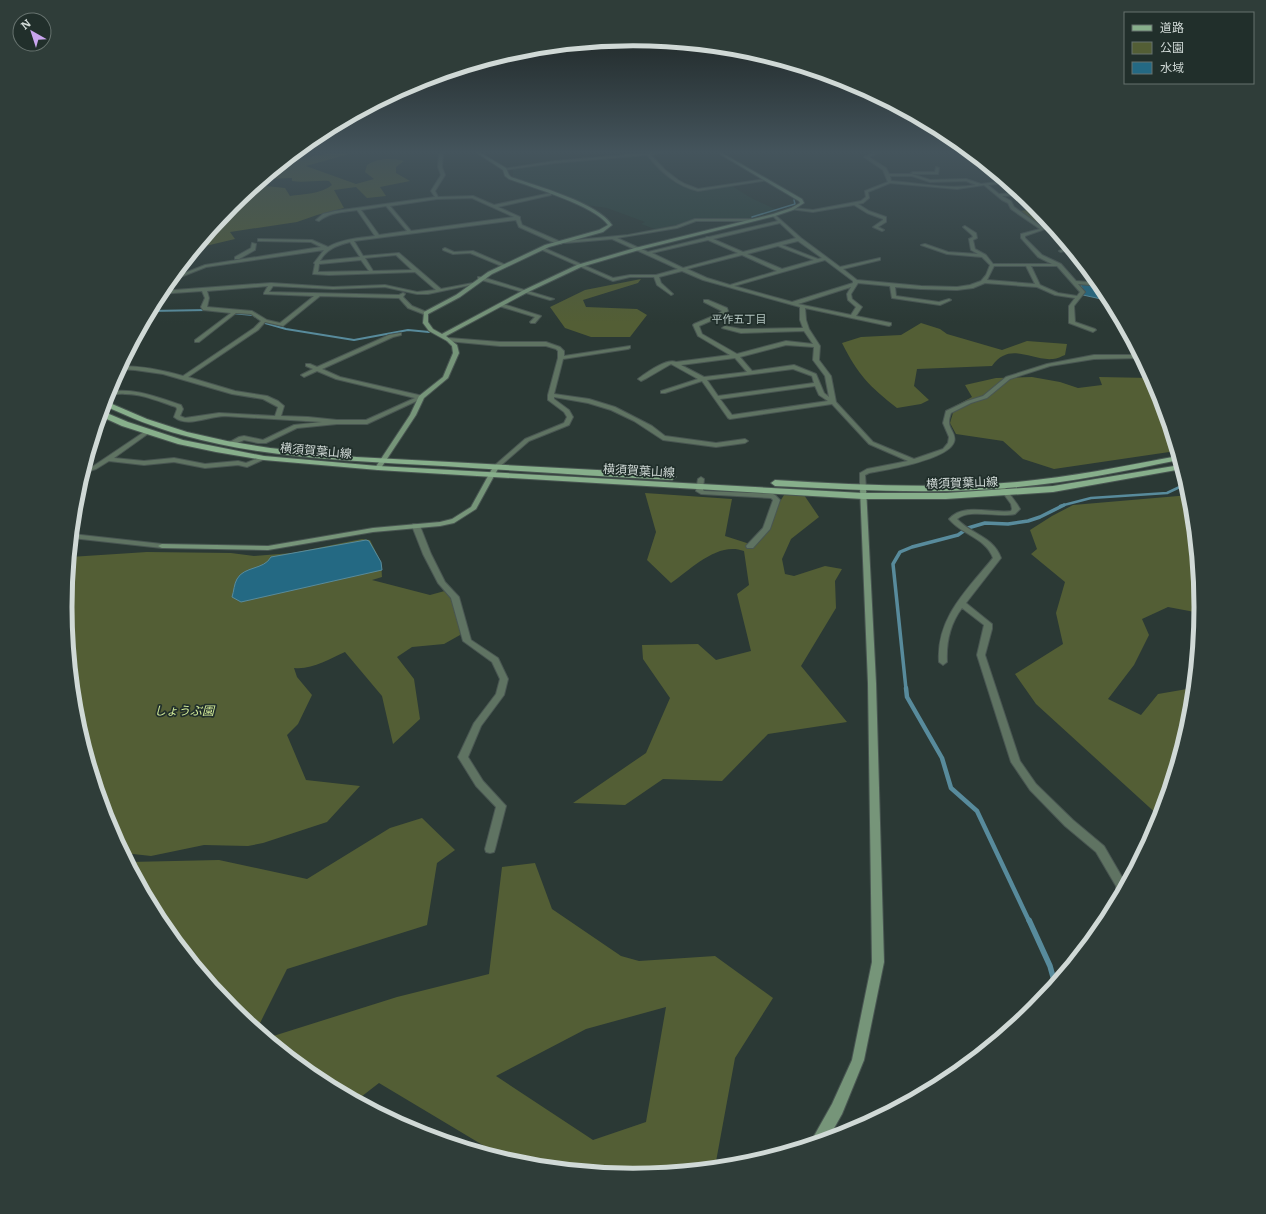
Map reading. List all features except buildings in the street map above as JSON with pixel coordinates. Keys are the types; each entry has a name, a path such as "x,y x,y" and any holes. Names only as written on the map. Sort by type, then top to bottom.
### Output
{"main road":[{"name":"横須賀葉山線","path":"110,406 145,422 204,439 279,452 380,465"},
{"name":"横須賀葉山線","path":"106,415 147,432 216,450 264,458 946,496 1054,490 1176,467"},
{"name":"横須賀葉山線","path":"863,492 1001,486 1091,475 1174,459"}],"street":[{"path":"318,220 324,215 350,210"},
{"path":"360,210 358,210 378,236"},
{"path":"391,210 410,232"},
{"path":"503,210 519,218"},
{"path":"565,242 608,228 610,223 607,218 592,210"},
{"path":"442,336 526,291 579,266 637,249 790,210"},
{"path":"799,210 813,211 821,210"},
{"path":"864,210 885,218 885,221 875,227 882,230"},
{"path":"1014,210 1043,229 1026,233 1023,235 1023,238 1040,256 1059,265 1082,292 1071,306 1072,323 1093,330"},
{"path":"774,215 798,239 856,283"},
{"path":"181,276 197,268 231,261 326,248 351,240 519,218"},
{"path":"519,218 520,226 559,243"},
{"path":"400,296 410,307 426,313 458,296 480,278 542,249 559,243 676,227 695,220 754,220"},
{"path":"648,253 781,222"},
{"path":"965,227 974,234 975,238 971,239 973,250 984,256 992,265 1059,265"},
{"path":"697,234 782,270"},
{"path":"611,237 705,279 802,307 890,324"},
{"path":"542,249 613,280 630,276 656,276 798,239"},
{"path":"260,240 312,241 326,248"},
{"path":"351,240 372,273"},
{"path":"231,261 253,249 254,244"},
{"path":"777,244 817,260"},
{"path":"923,245 947,253 984,256"},
{"path":"326,248 316,263 315,273 372,273 416,270"},
{"path":"445,249 453,253 471,252 506,266"},
{"path":"1060,251 1066,250"},
{"path":"316,263 397,254 440,291"},
{"path":"731,286 823,259"},
{"path":"839,270 878,259"},
{"path":"984,281 992,265"},
{"path":"1028,265 1038,286"},
{"path":"656,276 659,284 671,294"},
{"path":"480,278 552,299"},
{"path":"792,304 856,283 964,288 974,286 984,281 1038,286 1057,294 1077,297"},
{"path":"1074,282 1091,284"},
{"path":"853,316 859,307 850,300 849,294 856,283"},
{"path":"170,291 204,290 272,284 333,288 385,286 417,293 440,291 473,284"},
{"path":"272,284 266,293 400,296 407,291"},
{"path":"892,284 894,297 940,304 948,300"},
{"path":"204,290 207,298 205,309 252,313 264,320 281,326 318,295"},
{"path":"706,301 725,309 725,311 720,315 696,325 700,330 700,335 736,356 751,373"},
{"path":"501,305 538,316 533,322"},
{"path":"802,307 802,320 817,346 816,360 828,376 833,402"},
{"path":"197,341 236,311"},
{"path":"230,444 241,438 248,437 264,442 296,426 337,422 367,422 421,397 445,378 456,352 455,346 449,340 431,330 425,322 426,313"},
{"path":"185,377 256,329 264,320"},
{"path":"726,328 741,331 806,329"},
{"path":"304,375 390,336 399,334"},
{"path":"77,537 162,546 268,548 373,530 440,524 463,516 474,508 494,471 527,440 567,424 570,417 567,411 551,400 561,358 561,351 558,348 546,344 500,344 449,340"},
{"path":"676,364 736,356 786,343 817,346"},
{"path":"561,358 628,347"},
{"path":"823,1134 837,1109 858,1060 878,962 872,683 862,474 867,471 903,465 945,450 951,443 952,436 946,423 948,412 968,402 985,398 1008,378 1049,365 1094,357 1135,357"},
{"path":"641,378 649,376 667,363 672,362 703,380 730,417 833,402"},
{"path":"308,365 338,378 421,397"},
{"path":"663,392 703,380 794,367 814,375 821,394 833,402 871,443 913,461"},
{"path":"126,368 140,369 185,377 234,393 266,397 281,406 277,418"},
{"path":"717,398 817,384"},
{"path":"115,393 127,392 179,406 180,409 177,417 180,419 189,420 222,415 277,418 306,417 337,422"},
{"path":"551,395 594,401 612,408 650,427 655,434 662,438 716,445 745,441"},
{"path":"380,465 413,415 421,397"},
{"path":"89,469 108,459 147,432"},
{"path":"108,459 144,462 174,460 205,466 238,463 248,465 264,458"},
{"path":"700,483 699,491 703,493 773,496 777,500 766,529 750,546"},
{"path":"943,662 942,648 949,619 997,558 996,550 958,526 953,519 956,514 966,512 1005,515 1013,513 1016,509 1014,504 1001,486"},
{"path":"416,526 427,554 442,583 455,597 467,641 495,660 504,679 500,696 477,725 463,757 478,785 487,795 501,806 490,849"},
{"path":"961,603 988,624 981,655 1016,762 1033,787 1069,823 1100,849 1120,885"}],"shaded area":[{"path":"611,210 776,210 779,211 751,218 692,219 677,225 655,229 641,224 645,222"}],"green space":[{"path":"236,210 338,210 297,222 230,232 235,239 203,247"},
{"path":"1030,210 1042,222 1035,223 1019,211"},
{"path":"641,279 638,283 583,300 586,307 637,309 647,315 630,337 591,337 565,328 550,307 585,290"},
{"path":"921,323 940,329 947,334 1002,350 1027,341 1067,344 1065,355 1055,359 1045,359 1013,353 999,359 992,366 917,369 914,386 929,400 921,404 897,408 879,393 859,372 842,343 861,337 901,335"},
{"path":"1032,377 1060,382 1078,388 1102,385 1099,377 1145,378 1164,427 1172,452 1054,469 1023,459 1003,441 956,434 950,423 955,406 972,397 965,385 996,378"},
{"path":"645,493 732,499 725,536 753,545 784,495 804,495 819,517 791,539 782,559 785,574 794,576 825,566 842,569 835,581 836,608 801,666 847,722 768,734 722,781 663,779 625,805 573,803 646,753 670,698 643,659 642,645 698,644 716,660 751,651 737,594 749,585 744,551 734,549 715,553 696,564 671,583 647,560 656,532"},
{"path":"1182,496 1193,570 1194,612 1168,607 1142,619 1149,635 1134,665 1108,699 1141,715 1158,694 1188,689 1175,752 1155,812 1036,704 1015,674 1063,644 1056,613 1065,582 1031,554 1037,549 1030,530 1073,505"},
{"name":"しょうぶ園","path":"362,539 370,540 381,562 382,577 372,580 430,595 452,589 459,610 460,635 444,644 412,647 397,657 414,679 420,719 393,744 382,696 345,652 314,666 294,668 297,677 312,695 298,724 287,735 306,780 360,786 327,822 263,843 248,846 204,845 151,856 129,854 115,822 102,787 91,752 83,716 73,644 72,607 74,557 147,552 231,553 254,556 292,553"},
{"path":"422,818 455,850 437,863 427,925 287,969 259,1025 236,1004 188,949 147,887 134,862 219,860 307,879 390,828"},
{"path":"535,863 552,909 621,956 639,961 715,956 773,998 735,1058 716,1161 670,1167 596,1167 560,1163 490,1149 379,1083 360,1097 352,1093 291,1052 272,1036 397,997 489,974 502,867","holes":["666,1007 646,1122 593,1140 496,1076 586,1029"]}],"water":[{"path":"1080,284 1092,285 1102,299 1083,295 1085,293"},
{"path":"366,540 369,541 381,562 382,570 241,602 232,597 236,581 240,575 264,564 271,557"}],"waterway":[{"path":"752,217 776,210"},
{"path":"157,311 207,310"},
{"path":"231,313 253,315 265,323 286,329 354,340 408,330 429,332"},
{"path":"1060,506 1091,498 1167,493 1180,487"},
{"path":"906,689 893,564 900,552 912,547 958,535 968,528 985,523 1008,524 1028,521 1040,517 1064,505"},
{"path":"906,688 907,697 942,758 951,788 977,811 1029,921"},
{"path":"1029,920 1050,966 1054,979"}],"district":[{"name":"平作五丁目","path":"739,319"}]}
